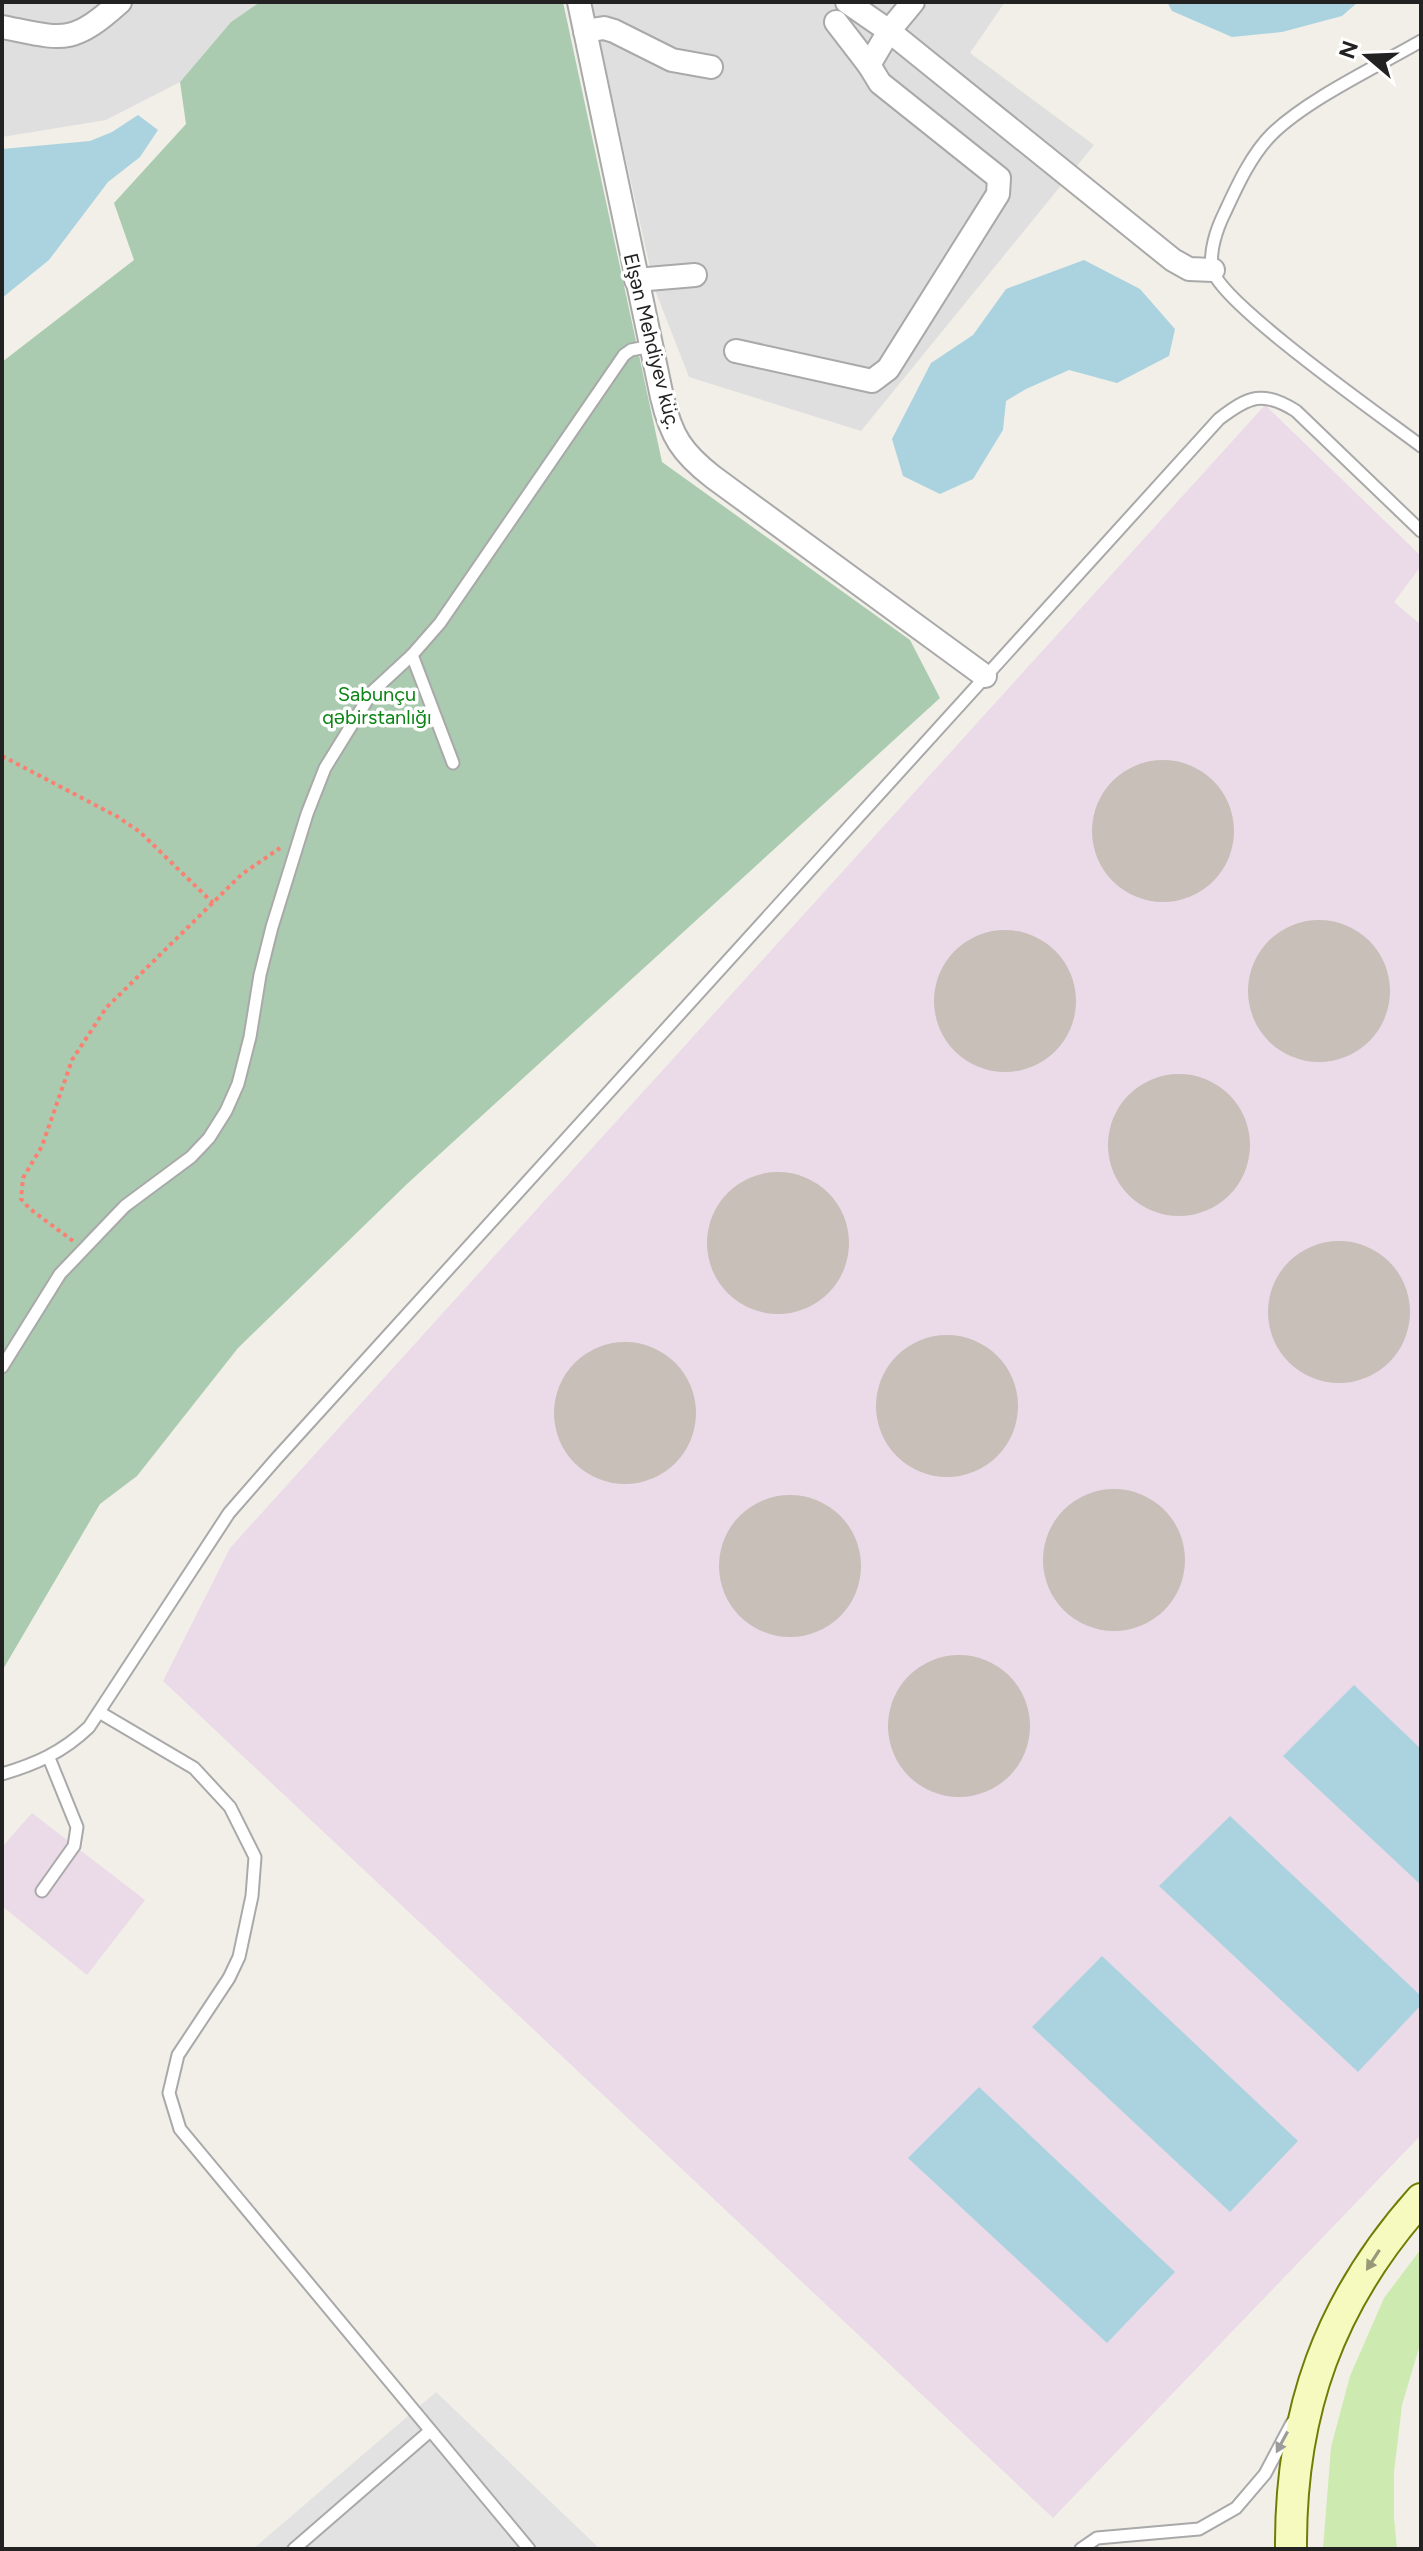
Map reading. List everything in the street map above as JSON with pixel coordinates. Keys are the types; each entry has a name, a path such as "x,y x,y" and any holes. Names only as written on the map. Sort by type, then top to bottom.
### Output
{"main road":[{"path":"1293,2540 1298,2442 1316,2371 1347,2303 1377,2253 1421,2199"}],"street":[{"path":"2,27 48,36 67,36 83,32 120,2"},
{"name":"Elşən Mehdiyev küç.","path":"579,2 651,346 670,426 682,449 690,459 985,676"},
{"path":"847,2 889,31 1173,260 1189,269 1213,270"},
{"path":"869,65 889,31 913,2"},
{"path":"736,351 872,381 888,369 998,194 999,178 880,83 836,22"},
{"path":"585,31 604,28 672,60 711,67"},
{"path":"636,280 695,275"}],"lane":[{"path":"1421,41 1297,113 1270,136 1251,162 1218,227 1213,270 1227,293 1255,319 1421,446"},
{"path":"2,1367 60,1274 125,1206 191,1157 209,1138 238,1084 250,1037 260,975 298,843 325,768 372,692 412,655 440,623 624,355 631,350 651,346"},
{"path":"2,1763 8,1772 49,1758 73,1743 99,1712 229,1513 1219,419 1238,404 1260,396 1279,400 1296,411 1421,531"},
{"path":"412,655 453,763"},
{"path":"99,1712 194,1768 230,1807 255,1857 252,1896 239,1957 229,1978 178,2055 169,2093 180,2129 529,2549"},
{"path":"42,1891 74,1846 77,1827 49,1758"},
{"path":"1081,2549 1097,2538 1199,2529 1236,2508 1265,2474 1316,2371"},
{"path":"294,2549 430,2431"}],"path":[{"path":"2,756 129,824 213,903"},
{"path":"84,1249 21,1199 23,1178 42,1146 72,1060 106,1008 242,874 274,850 298,843"}],"shaded area":[{"path":"2,2 260,2 231,22 180,82 106,120 2,137"},
{"path":"591,2 1005,2 970,53 1094,145 861,431 689,377 655,290"},
{"path":"1265,405 1421,556 1421,566 1394,602 1421,625 1421,2135 1053,2518 163,1681 230,1548"},
{"path":"32,1813 145,1900 87,1975 2,1906 2,1847"},
{"path":"436,2392 600,2549 253,2549"}],"green space":[{"name":"Sabunçu qəbirstanlığı","path":"260,2 563,2 662,462 910,640 940,698 407,1184 238,1348 137,1476 100,1504 2,1671 2,362 134,260 114,203 186,124 180,82 231,22"},
{"path":"1421,2249 1421,2341 1402,2405 1394,2472 1397,2549 1323,2549 1331,2447 1350,2376 1384,2298"}],"water":[{"path":"1167,2 1358,2 1342,16 1282,32 1232,37 1172,11"},
{"path":"138,115 158,130 140,157 108,182 49,260 2,298 2,149 90,141 112,132"},
{"path":"1084,260 1140,289 1175,329 1169,356 1117,383 1069,370 1006,401 1003,430 973,479 940,494 903,476 892,439 931,363 973,335 1006,289"},
{"path":"1354,1685 1421,1749 1421,1885 1283,1756"},
{"path":"1230,1816 1421,1996 1421,2005 1358,2072 1159,1886"},
{"path":"1102,1956 1298,2141 1230,2212 1032,2027"},
{"path":"979,2087 1175,2272 1107,2343 908,2158"}],"building":[{"path":"1163,760 1190,766 1213,781 1228,804 1234,831 1228,858 1213,881 1190,896 1163,902 1136,896 1113,881 1098,858 1092,831 1098,804 1113,781 1136,766"},
{"path":"1319,920 1346,926 1369,941 1384,964 1390,991 1384,1018 1369,1041 1346,1056 1319,1062 1292,1056 1269,1041 1254,1018 1248,991 1254,964 1269,941 1292,926"},
{"path":"1005,930 1032,936 1055,951 1070,974 1076,1001 1070,1028 1055,1051 1032,1066 1005,1072 978,1066 955,1051 940,1028 934,1001 940,974 955,951 978,936"},
{"path":"1179,1074 1206,1080 1229,1095 1244,1118 1250,1145 1244,1172 1229,1195 1206,1210 1179,1216 1152,1210 1129,1195 1114,1172 1108,1145 1114,1118 1129,1095 1152,1080"},
{"path":"778,1172 805,1178 828,1193 843,1216 849,1243 843,1270 828,1293 805,1308 778,1314 751,1308 728,1293 713,1270 707,1243 713,1216 728,1193 751,1178"},
{"path":"1339,1241 1366,1247 1389,1262 1404,1285 1410,1312 1404,1339 1389,1362 1366,1377 1339,1383 1312,1377 1289,1362 1274,1339 1268,1312 1274,1285 1289,1262 1312,1247"},
{"path":"947,1335 974,1341 997,1356 1012,1379 1018,1406 1012,1433 997,1456 974,1471 947,1477 920,1471 897,1456 882,1433 876,1406 882,1379 897,1356 920,1341"},
{"path":"625,1342 652,1348 675,1363 690,1386 696,1413 690,1440 675,1463 652,1478 625,1484 598,1478 575,1463 560,1440 554,1413 560,1386 575,1363 598,1348"},
{"path":"1114,1489 1141,1495 1164,1510 1179,1533 1185,1560 1179,1587 1164,1610 1141,1625 1114,1631 1087,1625 1064,1610 1049,1587 1043,1560 1049,1533 1064,1510 1087,1495"},
{"path":"790,1495 817,1501 840,1516 855,1539 861,1566 855,1593 840,1616 817,1631 790,1637 763,1631 740,1616 725,1593 719,1566 725,1539 740,1516 763,1501"},
{"path":"959,1655 986,1661 1009,1676 1024,1699 1030,1726 1024,1753 1009,1776 986,1791 959,1797 932,1791 909,1776 894,1753 888,1726 894,1699 909,1676 932,1661"}]}
